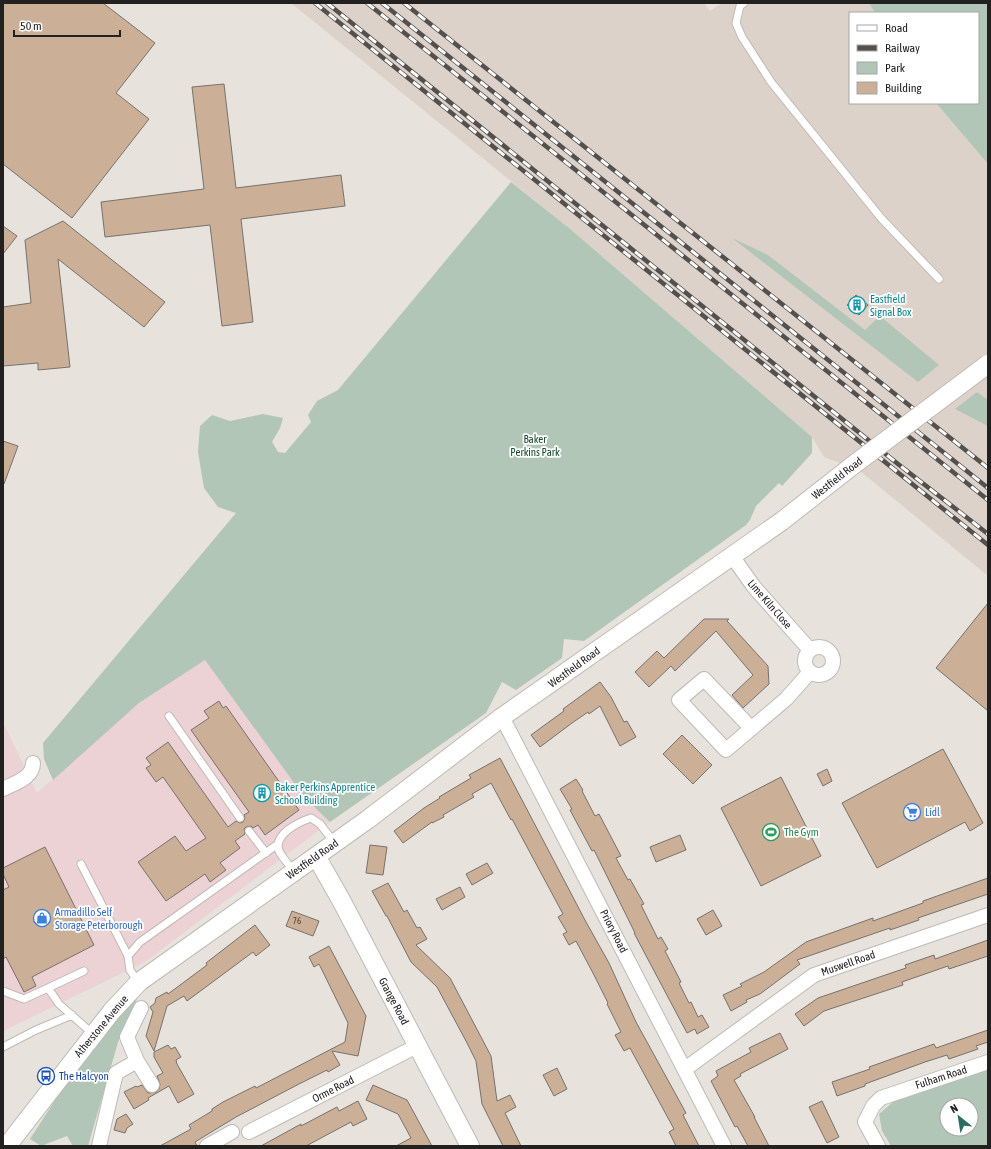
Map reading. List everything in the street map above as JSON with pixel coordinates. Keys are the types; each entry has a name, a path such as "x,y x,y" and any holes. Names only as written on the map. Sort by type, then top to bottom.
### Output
{"street":[{"name":"Westfield Road","path":"158,968 335,843 502,717 782,521 852,466 988,364"},
{"name":"Lime Kiln Close","path":"732,556 754,587 810,650"},
{"path":"816,647 825,648 832,654 832,666 826,673 818,675 810,672 805,665 806,656 810,650 816,647"},
{"path":"752,728 704,679 679,700 726,750 752,728 786,699 810,672"},
{"name":"Priory Road","path":"502,717 724,1146"},
{"path":"3,789 27,777 32,772 33,763"},
{"name":"Grange Road","path":"316,856 341,900 470,1146"},
{"name":"Muswell Road","path":"685,1069 814,975 988,915"},
{"name":"Atherstone Avenue","path":"11,1144 112,1010 139,982 158,968"},
{"path":"141,1008 126,1037 136,1061 152,1085"},
{"name":"Orme Road","path":"249,1132 417,1046"},
{"path":"99,1146 116,1073 136,1061"},
{"name":"Fulham Road","path":"878,1146 866,1122 873,1106 882,1098 988,1062"},
{"path":"207,1146 232,1132"}],"lane":[{"path":"744,3 740,6 736,23 742,37 771,82 881,218 939,280"},
{"path":"169,716 240,818"},
{"path":"128,956 140,942 278,844 283,834 298,822 311,818 320,824 335,843"},
{"path":"249,831 266,853"},
{"path":"278,844 280,852 294,871"},
{"path":"81,864 128,956 130,970 139,982"},
{"path":"3,991 24,999 84,971"},
{"path":"48,988 59,1004 93,1034"},
{"path":"3,1047 36,1030 72,1015"}],"shaded area":[{"path":"291,3 704,3 710,11 722,3 869,3 874,12 849,12 849,104 937,104 988,164 988,576 860,471 824,457 812,437 569,228"},
{"path":"205,660 305,798 330,822 145,962 3,1031 3,722 37,793 139,703"}],"green space":[{"path":"869,3 988,3 988,164 937,104 979,104 979,12 874,12"},
{"name":"Baker Perkins Park","path":"511,182 569,228 812,437 812,453 782,486 779,483 756,506 750,520 746,525 584,641 564,639 562,658 516,690 502,682 486,713 330,822 305,798 205,660 139,703 53,780 44,759 43,743 236,513 218,507 204,488 198,452 200,426 212,415 230,421 263,414 283,418 280,428 272,442 278,452 285,453 311,422 308,415 317,401 338,390"},
{"path":"732,238 768,255 865,330 880,316 939,365 918,382"},
{"path":"977,392 988,400 988,426 955,409"},
{"path":"141,991 121,1032 88,1146 73,1146 67,1136 41,1146 30,1139 80,1062"},
{"path":"988,1069 988,1146 891,1146 882,1131 879,1114 894,1101"}],"building":[{"path":"3,3 103,3 155,43 116,93 149,119 72,218 3,164"},
{"path":"224,84 236,188 341,175 345,206 241,219 253,322 222,326 210,225 105,237 101,202 204,189 192,87"},
{"path":"63,221 165,302 144,327 58,259 70,367 38,370 38,363 3,366 3,307 31,303 25,240"},
{"path":"3,226 17,236 3,254"},
{"name":"Eastfield Signal Box","path":"856,295 868,305 859,315 847,305"},
{"path":"3,441 18,446 4,484 3,484"},
{"path":"988,603 988,711 936,668"},
{"path":"704,619 729,619 727,621 768,666 769,684 743,708 732,695 753,675 716,631 675,671 671,666 649,687 635,672 657,651 664,658"},
{"path":"600,682 611,697 624,722 627,721 636,737 620,746 600,706 589,714 588,712 540,747 531,735"},
{"name":"Baker Perkins Apprentice School Building","path":"219,701 223,708 226,706 299,810 265,835 258,825 253,828 251,826 246,827 244,829 245,834 235,841 240,848 220,863 226,870 210,882 205,874 166,901 138,862 175,836 186,851 206,838 163,777 156,782 146,768 151,765 146,758 168,742 228,827 236,821 240,823 243,822 245,818 244,815 249,812 191,730 209,718 204,711"},
{"path":"682,735 712,765 693,784 663,754"},
{"name":"Lidl","path":"943,749 983,823 970,831 965,822 877,868 842,803"},
{"path":"500,758 609,963 636,1022 686,1113 683,1115 699,1146 676,1146 669,1132 674,1129 630,1048 624,1051 615,1035 621,1032 607,1004 608,1003 576,941 569,945 563,934 567,932 558,917 563,914 491,783 472,794 474,797 443,815 444,817 432,822 403,843 394,831 424,808 440,798 439,797 471,778 469,775"},
{"path":"827,769 832,781 823,786 817,774"},
{"name":"The Gym","path":"781,777 821,856 761,886 721,808"},
{"path":"576,779 583,790 582,791 595,816 599,814 621,856 616,858 644,904 641,905 658,939 661,937 668,949 665,951 681,982 679,983 689,1003 691,1002 698,1017 702,1015 709,1027 697,1034 695,1029 687,1033 634,933 594,850 592,851 570,810 572,809 560,789"},
{"path":"680,835 686,850 656,862 650,847"},
{"path":"370,845 387,847 383,875 366,873"},
{"name":"Armadillo Self Storage Peterborough","path":"45,847 94,945 32,977 36,986 24,992 6,957 3,959 3,890 9,887 3,874 3,868"},
{"path":"487,863 493,873 472,885 466,874"},
{"path":"988,878 988,894 918,918 919,920 890,930 890,928 797,960 800,964 760,994 746,1000 747,1002 731,1011 723,995 742,986 740,984 764,972 806,942 873,918 873,921 923,903 923,901"},
{"path":"388,883 404,912 407,910 417,928 420,927 427,939 416,945 450,978 491,1056 497,1101 510,1095 516,1107 505,1113 521,1146 503,1146 482,1104 476,1061 466,1041 437,987 411,962 372,891"},
{"path":"460,887 465,897 442,910 436,899"},
{"path":"713,910 722,926 706,935 697,919"},
{"path":"292,911 319,921 313,936 286,926"},
{"path":"255,925 270,945 256,956 253,952 187,1001 184,996 167,1006 154,1051 146,1036 153,1012 150,1007 155,1003 156,998 167,992 168,994 207,965 206,963"},
{"path":"988,940 988,956 949,969 948,966 902,982 903,985 824,1011 804,1026 795,1014 818,998 906,968 905,965 934,955 935,959"},
{"path":"329,946 366,1016 358,1056 332,1051 340,1065 328,1072 327,1070 299,1084 236,1117 195,1142 197,1146 160,1146 191,1129 189,1125 212,1111 212,1109 223,1102 255,1086 256,1088 345,1042 348,1023 319,964 314,967 309,957"},
{"path":"988,1030 988,1042 976,1046 978,1049 949,1059 947,1055 925,1062 837,1096 832,1082 934,1044 936,1048"},
{"path":"780,1033 788,1049 740,1074 741,1076 734,1080 755,1117 769,1146 748,1146 737,1126 735,1127 711,1081 718,1076 716,1071 751,1052 749,1048"},
{"path":"168,1045 171,1049 175,1047 181,1057 176,1060 177,1064 194,1094 178,1103 169,1086 148,1098 149,1100 134,1109 124,1092 136,1086 142,1085 148,1093 156,1092 159,1089 160,1084 157,1076 163,1073 154,1057 154,1052"},
{"path":"557,1068 567,1089 554,1096 543,1075"},
{"path":"373,1085 407,1100 432,1146 396,1146 411,1138 398,1114 366,1100"},
{"path":"358,1101 367,1119 353,1126 351,1122 306,1146 261,1146 301,1124 301,1126 337,1107 339,1111"},
{"path":"822,1101 839,1137 827,1143 809,1107"},
{"path":"126,1114 133,1124 127,1128 125,1133 114,1130 117,1119"}],"railway":[{"path":"315,3 988,545"},
{"path":"327,3 898,464 988,534"},
{"path":"367,3 988,500"},
{"path":"382,3 988,488"},
{"path":"404,3 988,468"}],"place":[{"name":"Eastfield Signal Box","path":"857,305"},
{"name":"Baker Perkins Apprentice School Building","path":"262,793"},
{"name":"Lidl","path":"912,812"},
{"name":"The Gym","path":"771,832"},
{"name":"Armadillo Self Storage Peterborough","path":"42,918"},
{"name":"The Halcyon","path":"46,1076"}]}
